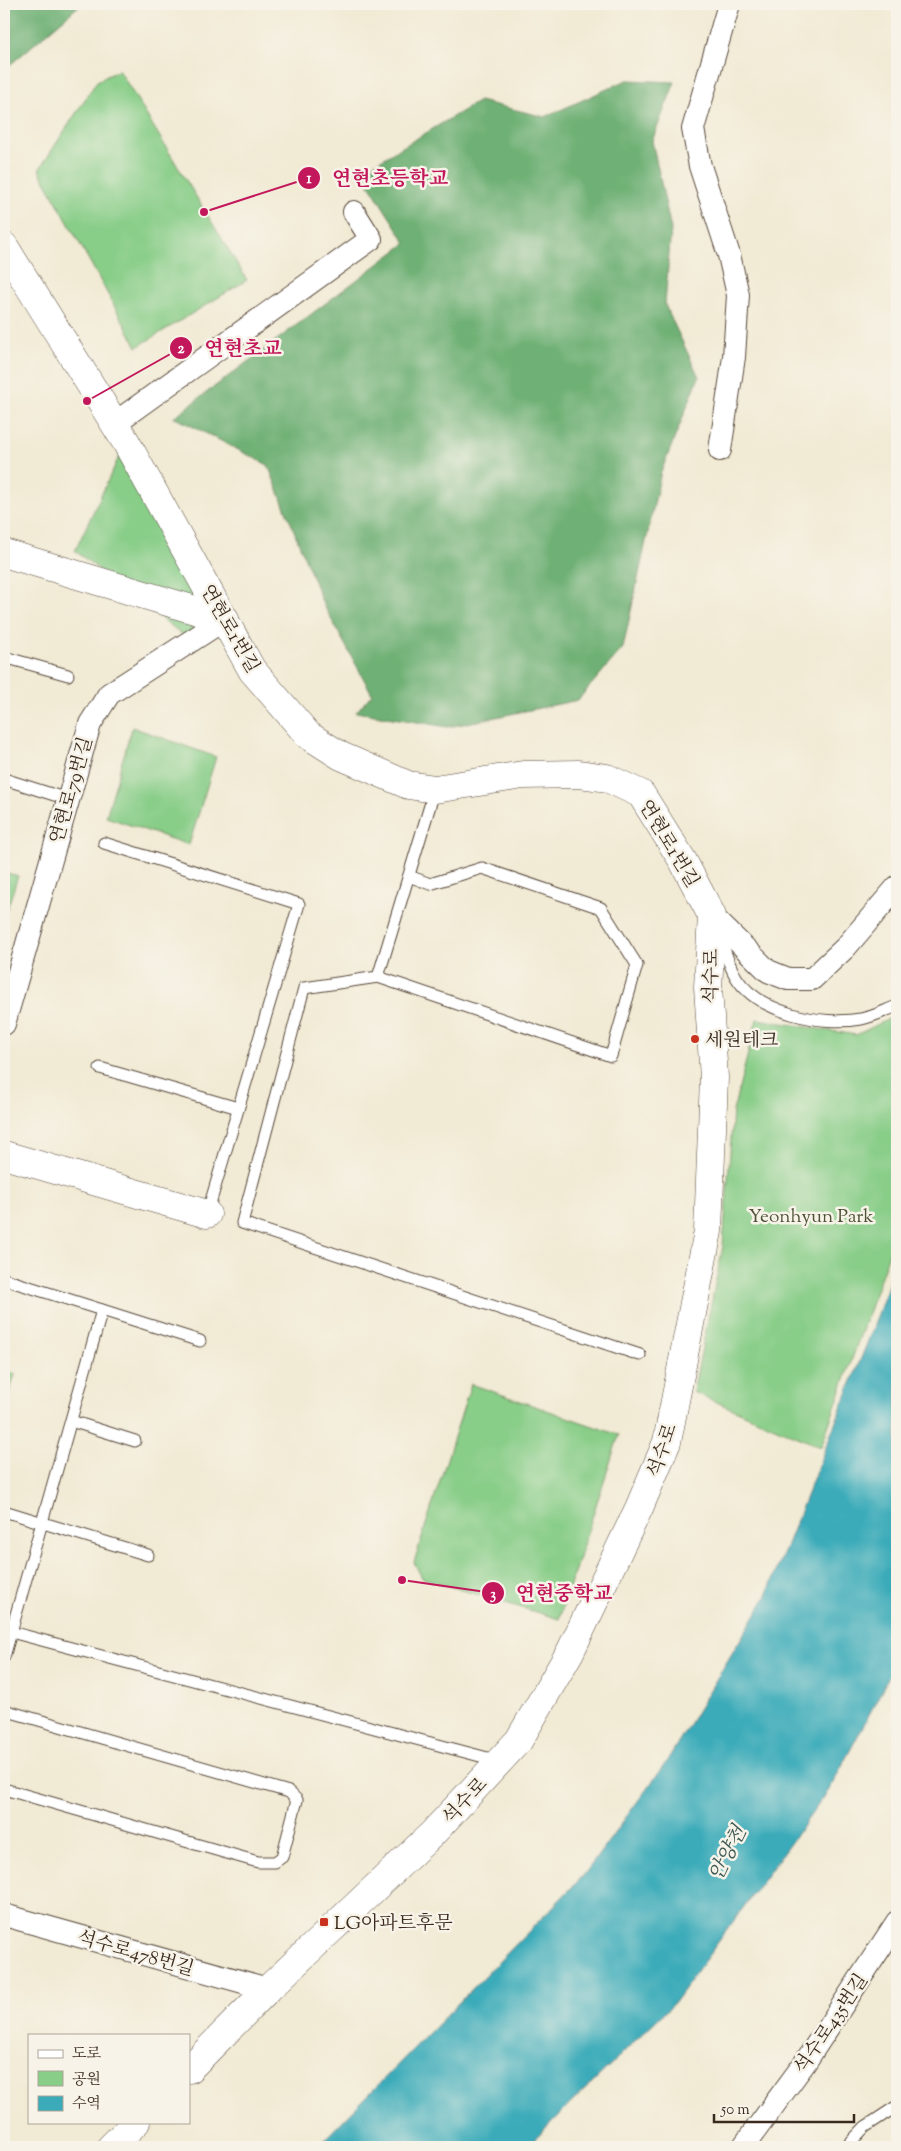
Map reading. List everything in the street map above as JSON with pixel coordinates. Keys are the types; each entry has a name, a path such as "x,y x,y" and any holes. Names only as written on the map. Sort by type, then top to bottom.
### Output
{"street":[{"path":"720,450 734,357 738,295 729,255 700,166 693,129 729,4"},
{"path":"114,423 371,239 354,212"},
{"name":"연현로1번길","path":"4,246 114,423 252,670 308,735 341,756 400,781 435,789 523,775 578,774 607,778 641,794 683,861 712,916"},
{"path":"4,553 225,619"},
{"name":"연현로79번길","path":"4,1024 90,724 109,694 225,619"},
{"name":"석수로","path":"712,916 768,971 788,979 812,979 845,948 897,887"},
{"name":"석수로","path":"190,2068 268,1989 432,1834 519,1740 570,1652 639,1508 667,1442 708,1231 714,1078 708,988 712,916"},
{"path":"4,1155 207,1214"},
{"name":"석수로478번길","path":"4,1916 268,1989"},
{"name":"석수로435번길","path":"743,2147 804,2064 897,1922"},
{"path":"111,2147 134,2124"}],"lane":[{"path":"4,657 68,675"},
{"path":"4,779 67,799"},
{"path":"378,977 435,789"},
{"path":"104,843 298,904 207,1214"},
{"path":"409,876 430,884 482,868 601,908 637,965 611,1056 378,977 304,988 242,1223 640,1355"},
{"path":"712,916 736,977 752,994 785,1012 822,1021 830,1021 862,1019 897,1006"},
{"path":"100,1068 238,1108"},
{"path":"4,1279 200,1341"},
{"path":"4,1657 102,1310"},
{"path":"71,1421 135,1441"},
{"path":"4,1511 148,1555"},
{"path":"11,1632 501,1761"},
{"path":"4,1710 289,1792 297,1800 282,1857 275,1862 258,1862 4,1789"},
{"path":"846,2147 865,2127 897,2106"}],"green space":[{"path":"4,4 81,4 4,70"},
{"path":"119,70 247,280 137,347 39,170 97,81"},
{"path":"627,80 675,82 652,141 671,229 665,305 699,377 661,472 623,648 578,700 448,727 356,712 372,694 323,604 268,465 174,417 406,243 361,172 479,101 545,117"},
{"path":"126,442 225,619 192,642 75,551"},
{"path":"132,727 216,757 189,845 106,817"},
{"path":"4,872 18,876 4,918"},
{"name":"Yeonhyun Park","path":"897,1015 897,1231 821,1447 693,1392 723,1246 733,1111 757,1019 856,1035"},
{"path":"4,1370 15,1374 4,1413"},
{"path":"471,1384 619,1435 559,1619 422,1578 414,1562"}],"water":[{"name":"안양천","path":"897,1260 897,1662 829,1790 673,2004 526,2147 317,2147 583,1876 665,1764 766,1597 873,1328"}],"place":[{"name":"연현초등학교","path":"204,212"},
{"name":"연현초교","path":"87,401"},
{"name":"세원테크","path":"695,1039"},
{"name":"연현중학교","path":"402,1580"},
{"name":"LG아파트후문","path":"324,1922"}]}
